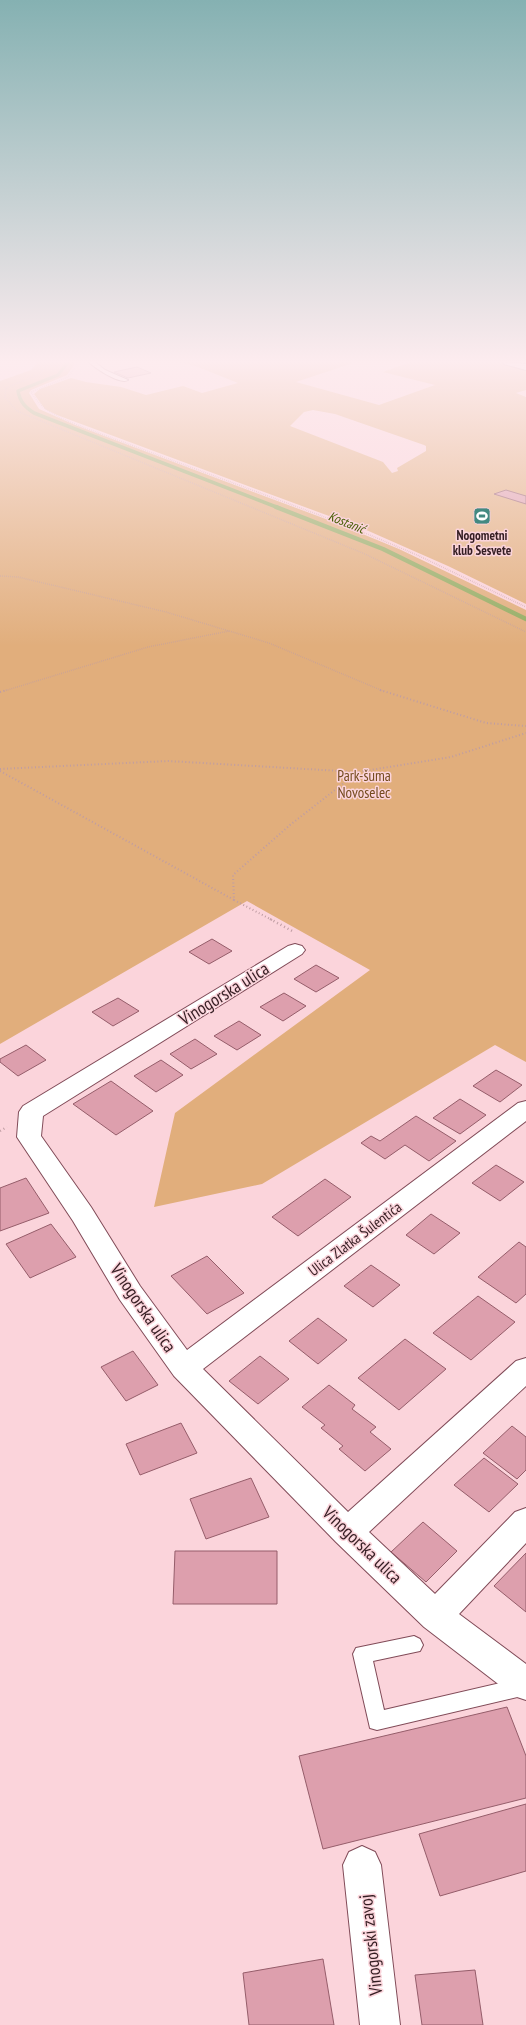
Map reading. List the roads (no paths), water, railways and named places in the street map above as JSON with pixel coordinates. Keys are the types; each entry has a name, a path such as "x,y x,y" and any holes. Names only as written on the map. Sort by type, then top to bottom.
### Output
{"street":[{"name":"Vinogorska ulica","path":"295,950 31,1112 29,1137 82,1214 130,1293 184,1368 347,1532 436,1616 526,1685"},
{"name":"Ulica Zlatka Šulentića","path":"184,1368 526,1109"},
{"path":"347,1532 526,1369"},
{"path":"436,1616 526,1522"},
{"name":"Vinogorski zavoj","path":"362,1865 380,2025"}],"lane":[{"path":"414,1645 362,1654 377,1721 526,1685"}],"waterway":[{"name":"Kostanić","path":"146,456 279,508"},
{"name":"Kostanić","path":"276,507 383,549 526,619"}],"place":[{"name":"Nogometni klub Sesvete","path":"482,516"}],"park label":[{"name":"Park-šuma Novoselec","path":"364,784"}]}
